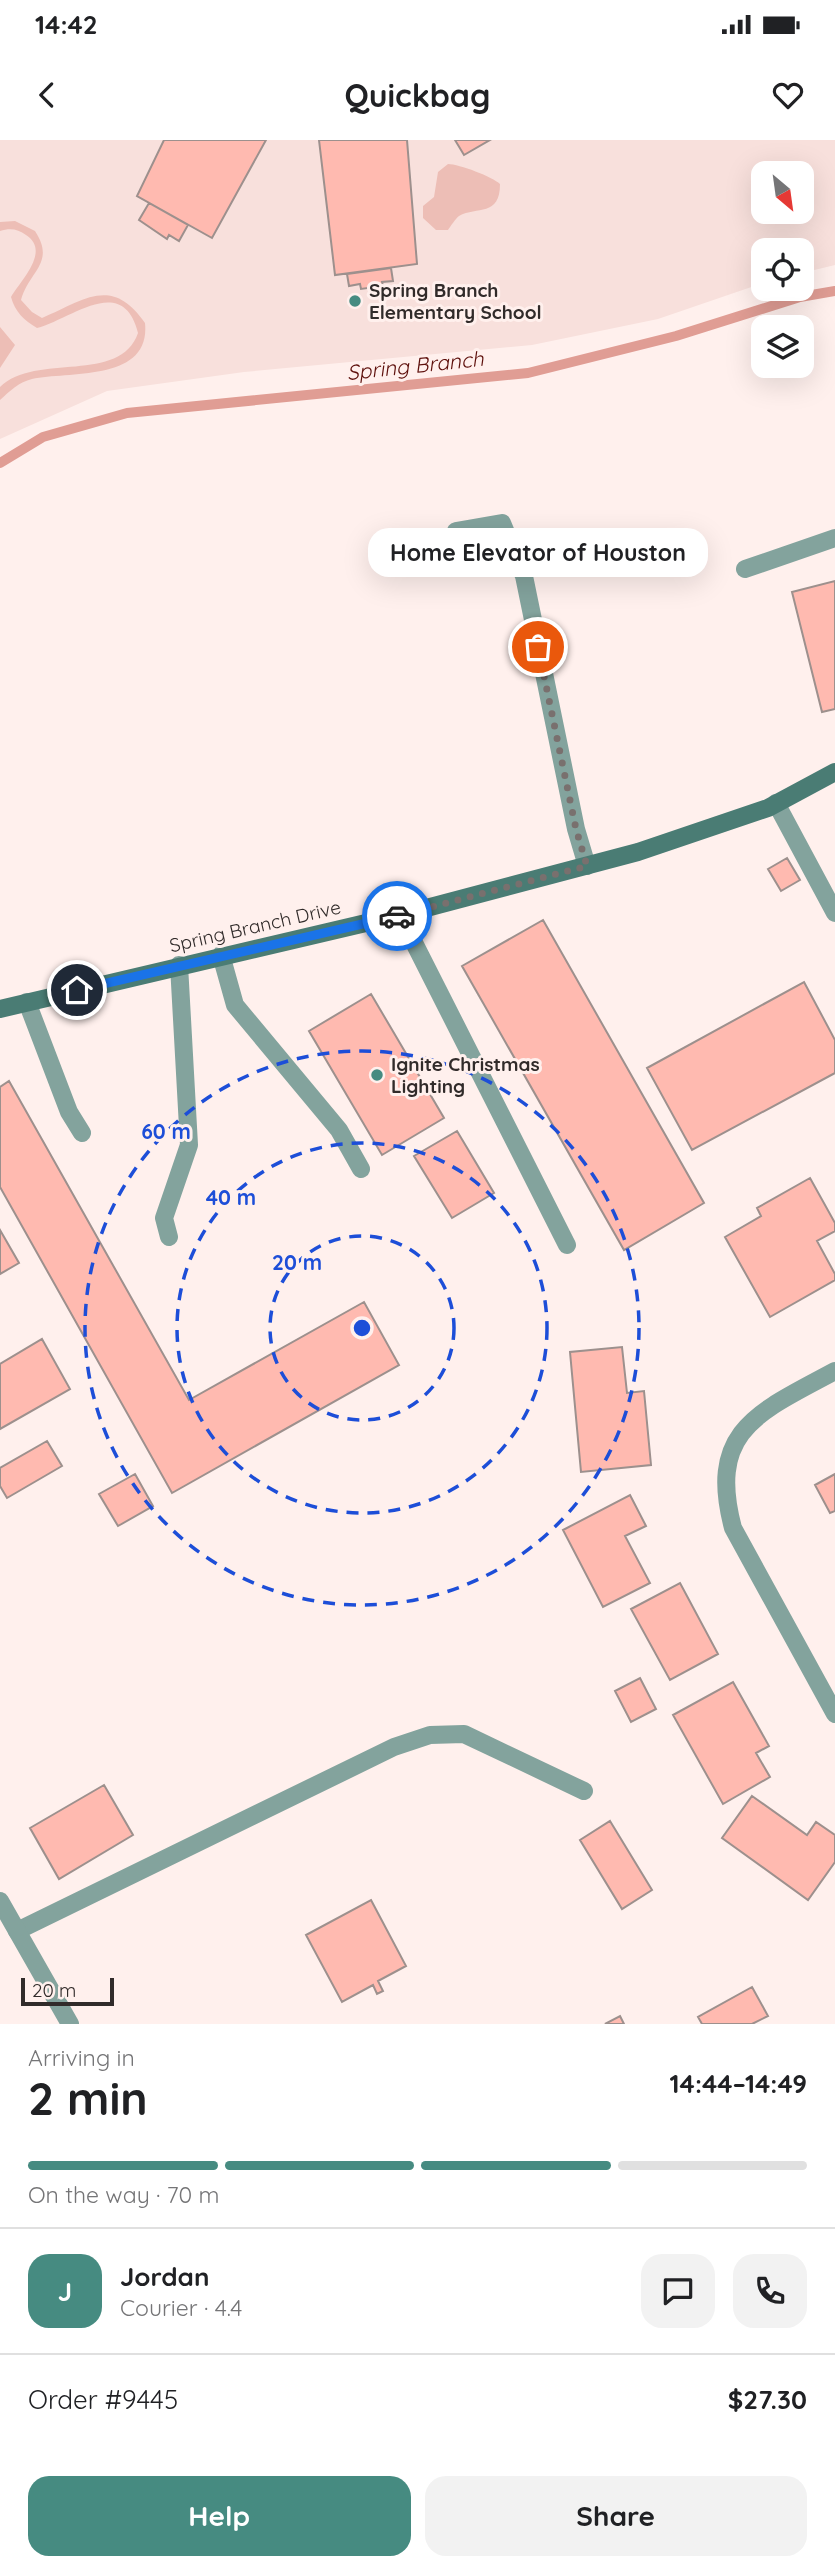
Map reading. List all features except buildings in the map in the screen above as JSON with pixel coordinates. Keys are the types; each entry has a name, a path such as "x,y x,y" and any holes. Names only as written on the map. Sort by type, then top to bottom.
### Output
{"street":[{"path":"456,531 502,523 523,576 576,829 587,866"},
{"path":"745,569 835,538"},
{"name":"Spring Branch Drive","path":"0,1009 400,915 587,866 651,847 776,803 835,772"},
{"path":"776,803 835,913"},
{"path":"400,915 567,1245"},
{"path":"221,955 235,1005 339,1129 361,1169"},
{"path":"169,1237 164,1218 189,1145 179,965"},
{"path":"27,1002 69,1112 82,1133"},
{"path":"835,1371 772,1405 751,1420 729,1455 724,1494 733,1528 835,1714"},
{"path":"9,1925 394,1747 430,1735 464,1734 584,1791"},
{"path":"0,1902 9,1925 70,2024"}],"shaded area":[{"name":"Spring Branch Elementary School","path":"0,140 835,140 835,265 814,270 814,238 751,238 751,287 658,319 532,345 244,372 107,391 0,439"},
{"path":"448,164 467,168 496,181 500,184 499,194 492,206 459,216 448,230 436,230 423,218 423,206 434,197 438,172"},
{"path":"15,221 35,231 43,251 39,267 21,300 42,318 84,299 109,296 121,299 133,308 145,323 143,342 135,356 122,365 105,370 27,380 0,400 0,387 16,377 34,371 96,364 114,358 128,349 138,333 131,315 121,305 108,303 94,305 37,328 24,319 11,297 32,266 36,249 33,242 20,231 0,231 0,222"},
{"path":"0,327 15,345 0,368"}],"waterway":[{"name":"Spring Branch","path":"0,463 43,437 127,413 528,373 676,336 800,297 835,291"}],"way so far":[{"path":"397,916 587,866 576,829 538,647"}],"place":[{"name":"Spring Branch Elementary School","path":"355,301"},
{"name":"Home Elevator of Houston","path":"538,647"},
{"name":"Ignite Christmas Lighting","path":"377,1075"}],"route":[{"path":"77,990 322,931 397,916"}]}
